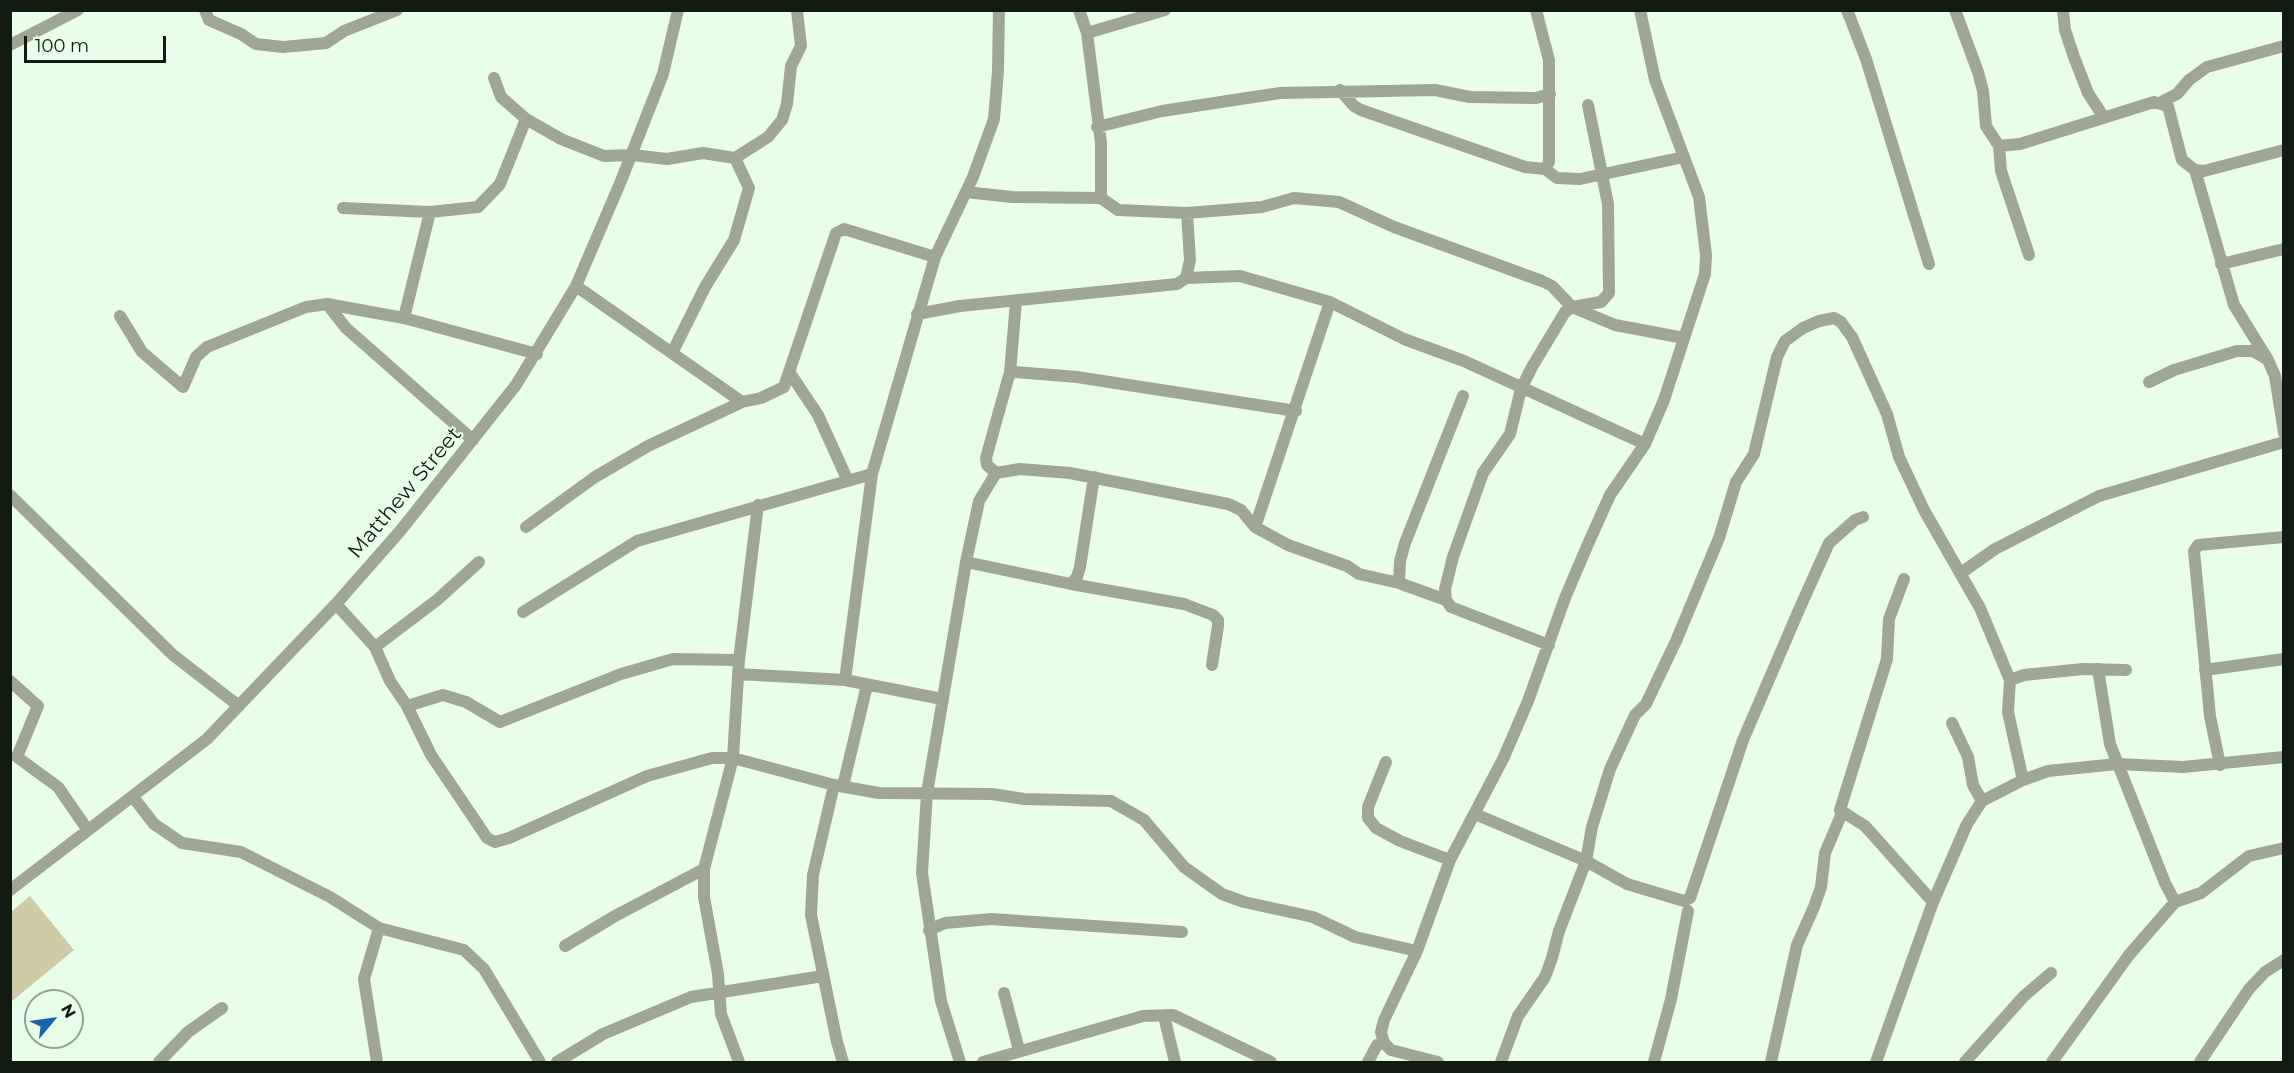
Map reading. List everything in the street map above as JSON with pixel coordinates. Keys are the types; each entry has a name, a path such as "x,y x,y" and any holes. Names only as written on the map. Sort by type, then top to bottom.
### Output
{"street":[{"path":"10,45 78,10"},
{"path":"205,10 209,20 242,34 256,44 283,47 326,43 344,31 397,10"},
{"name":"Matthew Street","path":"10,890 207,739 336,604 474,440 516,385 537,354 576,285 632,155 663,74 678,10"},
{"path":"845,680 872,474 916,314 935,257 966,192 994,119 999,10"},
{"path":"1079,10 1086,33 1101,143 1101,198"},
{"path":"1086,33 1165,10"},
{"path":"1536,10 1549,60 1549,162 1545,169"},
{"path":"1438,1062 1391,1050 1384,1042 1381,1032 1384,1020 1417,951 1450,860 1503,759 1549,645 1565,598 1610,495 1645,444 1664,400 1705,274 1706,255 1699,197 1655,80 1640,10"},
{"path":"1846,10 1866,59 1929,264"},
{"path":"1955,10 1983,91 1986,126 1999,146 2001,171 2029,255"},
{"path":"2063,10 2066,30 2088,93 2103,116"},
{"path":"494,78 501,97 526,119 561,139 604,156 632,155 667,159 703,153 735,158 768,137 782,120 787,104 791,66 801,46 797,11"},
{"path":"2163,101 2177,94 2189,80 2207,67 2283,46"},
{"path":"1098,127 1162,111 1280,93 1340,90 1434,90 1470,97 1536,98 1550,94"},
{"path":"1340,90 1354,106 1361,110 1525,167 1545,169 1557,178 1580,179 1684,157"},
{"path":"1999,146 2020,144 2103,116 2161,102 2168,106 2182,160 2195,170 2204,171 2283,150"},
{"path":"1549,645 1451,607 1446,600 1445,589 1453,557 1483,473 1510,434 1521,389 1565,312 1572,307 1601,302 1609,292 1608,204 1588,105"},
{"path":"343,208 430,212 478,207 500,184 526,119"},
{"path":"672,351 705,287 734,240 749,188 735,158"},
{"path":"2195,170 2234,305 2268,360 2275,376 2283,433"},
{"path":"966,192 1012,197 1101,198 1118,210 1187,213 1262,207 1294,198 1339,202 1394,227 1542,280 1552,286 1572,307 1615,325 1684,338"},
{"path":"404,318 430,212"},
{"path":"1186,278 1190,260 1187,213"},
{"path":"526,527 595,477 648,446 742,402 761,398 784,387 836,233 844,229 935,257"},
{"path":"2221,264 2283,249"},
{"path":"916,314 1176,284 1186,278 1240,276 1330,302 1404,339 1464,361 1645,444"},
{"path":"576,285 742,402"},
{"path":"996,473 987,465 986,458 1010,374 1016,301"},
{"path":"1255,527 1296,411 1330,302"},
{"path":"327,304 346,328 474,440"},
{"path":"120,316 142,352 183,387 196,357 207,347 306,307 327,304 404,318 537,354"},
{"path":"1501,1062 1518,1016 1545,977 1586,861 1592,827 1610,769 1635,715 1646,704 1676,641 1719,538 1736,482 1754,454 1771,374 1782,347 1791,336 1819,321 1834,318 1841,322 1852,337 1887,414 1899,457 1924,510 1988,624 2010,680 2008,712 2023,780"},
{"path":"2149,382 2174,370 2237,351 2253,351 2268,360"},
{"path":"790,374 818,415 848,481"},
{"path":"1010,374 1077,377 1296,411"},
{"path":"1399,583 1400,561 1405,543 1463,396"},
{"path":"1961,573 1995,549 2099,496 2283,442"},
{"path":"996,473 1020,469 1094,477 1228,504 1241,510 1255,527 1288,545 1347,566 1359,574 1399,583 1446,600"},
{"path":"960,1062 941,1001 922,873 927,793 966,562 980,501 996,473"},
{"path":"523,612 638,541 872,474"},
{"path":"1071,584 1077,577 1080,567 1094,477"},
{"path":"10,495 173,655 239,706"},
{"path":"739,1062 721,1014 704,897 704,869 733,758 739,660 758,505"},
{"path":"1475,814 1586,861 1627,884 1684,901 1690,898 1747,730 1829,543 1855,520 1863,518"},
{"path":"2220,765 2210,716 2194,571 2195,547 2283,537"},
{"path":"375,647 437,600 479,562"},
{"path":"966,562 1184,604 1213,615 1218,620 1218,626 1212,665"},
{"path":"1771,1062 1797,945 1821,887 1825,853 1842,813 1842,799 1887,659 1889,619 1904,579"},
{"path":"336,604 375,647 390,681 406,706 431,755 486,838 495,842 509,838 647,776 712,759 733,758 838,786 879,793 1111,801 1144,820 1184,867 1222,894 1244,902 1313,917 1354,937 1417,951"},
{"path":"406,706 443,695 466,702 500,722 621,674 673,658 739,660"},
{"path":"2205,670 2283,659"},
{"path":"2010,680 2024,675 2098,669 2126,670"},
{"path":"2098,669 2110,744 2165,883 2175,902"},
{"path":"738,674 845,680 942,699"},
{"path":"10,681 38,706 17,757 58,787 87,829"},
{"path":"843,1062 823,976 812,915 813,875 867,685"},
{"path":"1952,723 1968,757 1973,785 1982,801"},
{"path":"1876,1062 1933,902 1966,824 1982,801 2023,780 2048,771 2117,764 2183,767 2220,765 2283,757"},
{"path":"1386,762 1368,807 1368,818 1376,828 1400,841 1450,860"},
{"path":"132,797 154,824 182,843 241,852 330,897 379,928 464,951 484,969 540,1062"},
{"path":"1842,813 1865,826 1933,902"},
{"path":"2052,1062 2129,955 2175,902 2201,893 2249,856 2283,848"},
{"path":"565,946 615,915 704,869"},
{"path":"1654,1062 1671,999 1688,911"},
{"path":"929,930 945,923 991,919 1182,932"},
{"path":"377,1062 364,979 379,928"},
{"path":"2200,1062 2249,989 2265,972 2283,960"},
{"path":"1965,1062 2024,996 2051,974"},
{"path":"557,1062 603,1034 691,997 823,976"},
{"path":"1004,993 1019,1050"},
{"path":"159,1062 188,1032 222,1008"},
{"path":"983,1062 1143,1016 1173,1015 1271,1062"},
{"path":"1164,1016 1175,1062"},
{"path":"1368,1062 1377,1045 1384,1042"}],"shaded area":[{"path":"30,896 74,950 11,1002 11,912"}]}
